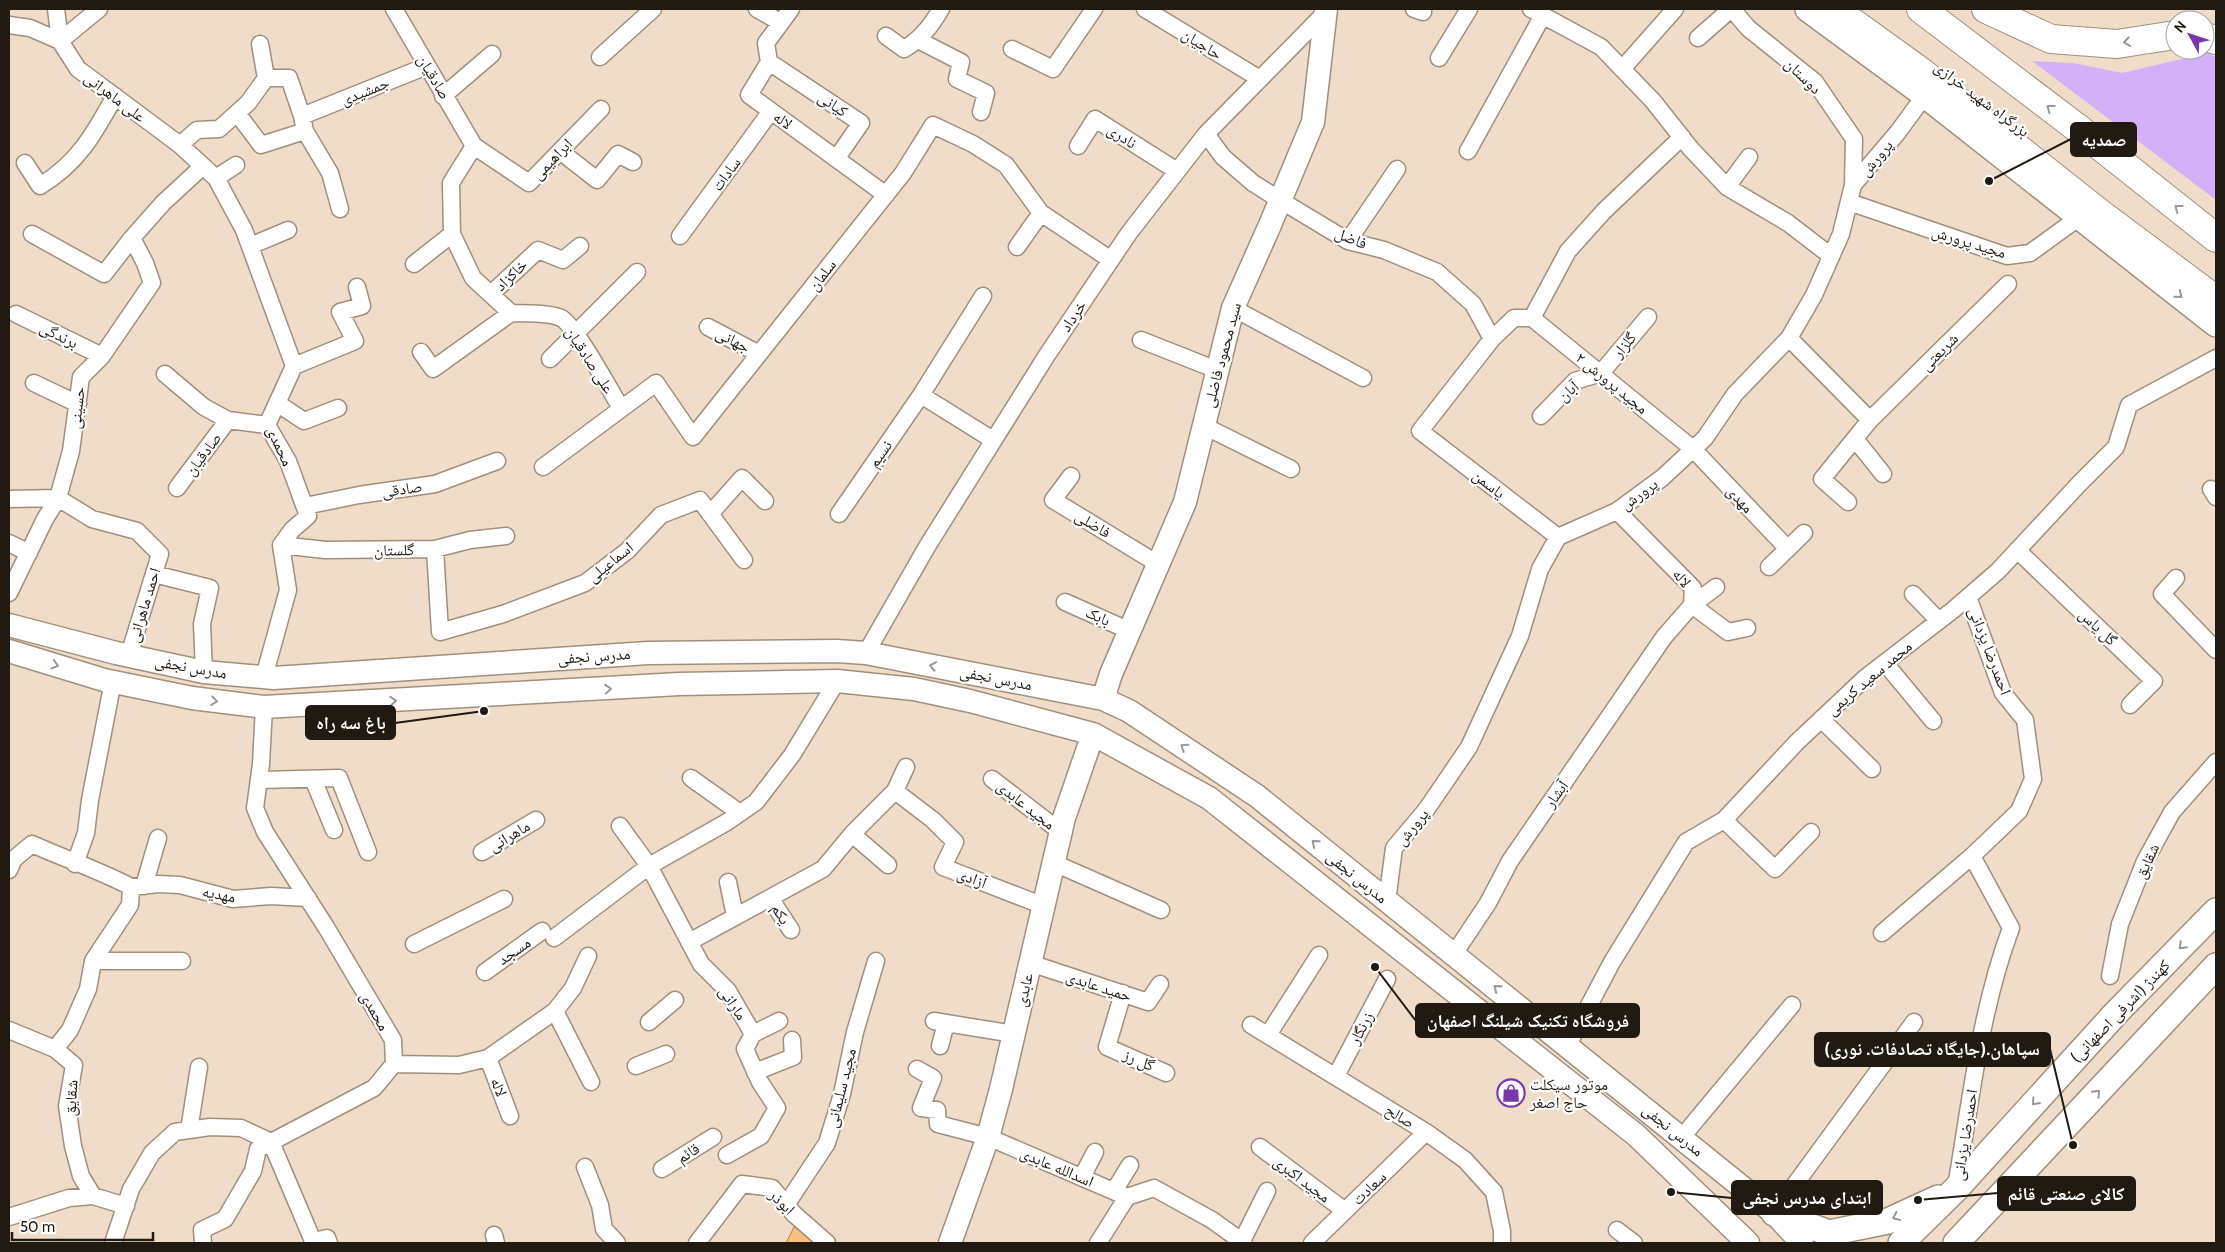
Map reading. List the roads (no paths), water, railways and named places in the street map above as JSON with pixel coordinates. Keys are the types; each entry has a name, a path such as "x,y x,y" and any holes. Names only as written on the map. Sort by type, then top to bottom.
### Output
{"highway":[{"path":"1834,9 1920,71 2102,215 2216,300"},
{"name":"بزرگراه شهید خرازی","path":"1864,9 2064,160 2216,285"},
{"path":"1921,9 2080,130 2216,238"},
{"path":"1986,9 2051,39 2117,44 2165,36"}],"main road":[{"path":"1808,9 1925,95 2216,324"},
{"name":"سید محمود فاضلی","path":"1103,699 1111,674 1185,502 1232,308 1313,122 1326,11"},
{"name":"مدرس نجفی","path":"9,625 204,672 274,678 648,653 866,652 1103,699 1129,710 1257,796 1682,1137 1774,1213 1802,1243"},
{"name":"مدرس نجفی","path":"9,651 113,682 192,698 264,708 679,684 838,681 914,689 970,701 1092,734 1209,798 1636,1135 1748,1243"},
{"path":"567,658 572,691"},
{"name":"عابدی","path":"950,1243 988,1136 1061,832 1092,734"},
{"name":"کهندژ (اشرفی اصفهانی)","path":"1901,1243 1956,1189 2116,1013 2216,911"},
{"path":"1959,1241 2216,966"},
{"path":"1526,1049 1545,1026"},
{"path":"1774,1213 1829,1232 1888,1221 1956,1189"}],"street":[{"name":"علی ماهرانی","path":"56,9 60,41 78,69 180,145 203,166"},
{"path":"9,25 30,28 60,41 98,9"},
{"name":"صادقیان","path":"394,9 443,96 456,112 474,146"},
{"path":"600,58 653,9"},
{"path":"757,9 780,22"},
{"path":"769,62 766,43 791,9"},
{"path":"886,36 904,50 918,40 941,9"},
{"path":"1012,49 1053,69 1094,9"},
{"name":"حاجیان","path":"1145,9 1260,79"},
{"path":"1439,58 1469,9"},
{"path":"1622,69 1675,9"},
{"path":"1698,38 1731,9"},
{"name":"دوستان","path":"1731,9 1748,28 1815,82 1854,139 1853,185"},
{"name":"خرداد","path":"866,652 928,545 993,440 1047,355 1129,233 1206,134 1326,11"},
{"path":"1468,151 1537,12 1601,47 1653,101 1727,187 1788,223 1831,256"},
{"path":"918,40 961,62 957,79 986,93 981,112"},
{"path":"180,145 197,130 219,129 248,103 266,78 260,44"},
{"path":"443,96 492,54"},
{"name":"لاله","path":"769,62 748,95 886,195"},
{"name":"کیانی","path":"769,62 861,122 836,159"},
{"name":"جمشیدی","path":"237,112 261,145 303,123 427,66"},
{"path":"266,78 290,78 303,123 330,173 340,209"},
{"name":"پرورش","path":"1387,901 1394,848 1426,810 1469,747 1520,636 1540,569 1558,537 1616,511 1662,478 1705,438 1735,394 1789,338 1814,295 1841,234 1853,185 1898,132 1925,95"},
{"path":"25,163 40,186 58,175 89,142 115,96"},
{"name":"ابراهیمی","path":"474,146 529,183 601,109"},
{"name":"سادات","path":"680,236 771,111"},
{"name":"نادری","path":"1078,146 1095,119 1177,171"},
{"name":"سلمان","path":"544,467 656,383 693,437 904,173 933,126 973,144 1006,165 1041,213 1111,260"},
{"name":"فاضل","path":"1206,134 1223,157 1253,184 1348,241 1384,250 1437,272 1473,304 1492,339"},
{"path":"1492,339 1514,318 1532,318 1568,252 1604,211 1682,137"},
{"path":"421,352 433,369 511,313 472,278 452,234 451,183 474,146"},
{"path":"560,151 597,180 618,154 634,162"},
{"path":"1727,187 1749,157"},
{"path":"216,178 236,165"},
{"path":"32,234 104,274 162,203 203,166 216,178 244,230 294,366 355,341 340,312 362,306 357,287"},
{"path":"1348,241 1398,169"},
{"name":"مجید پرورش","path":"1849,202 2006,256 2030,253 2081,216"},
{"path":"1017,247 1041,213"},
{"path":"250,246 288,230"},
{"path":"414,264 452,234"},
{"name":"حسینی","path":"9,593 45,519 58,498 71,451 81,377 102,356 152,284 145,262 132,238"},
{"name":"خاکزاد","path":"491,294 538,250 563,260 580,246"},
{"path":"550,359 637,272"},
{"name":"شریعتی","path":"1848,502 1822,479 1870,420 2008,284"},
{"name":"نسیم","path":"839,514 921,395 983,296"},
{"path":"1232,308 1363,378"},
{"name":"علی صادقیان","path":"511,313 537,314 561,318 576,335 621,408"},
{"name":"برندگی","path":"16,314 102,356"},
{"name":"گلزار","path":"1601,374 1648,317"},
{"name":"مجید پرورش ۲","path":"1532,318 1693,449"},
{"name":"جهانی","path":"708,327 759,354"},
{"path":"1789,338 1870,420"},
{"name":"یاسمن","path":"1492,339 1420,430 1558,537"},
{"path":"1141,340 1217,370"},
{"name":"محمد سعید کریمی","path":"1568,1045 1612,962 1686,842 1724,820 1797,742 1865,678 1939,621 1998,571 2116,447 2128,405 2216,358"},
{"name":"محمدی","path":"294,366 267,425 288,461 305,506"},
{"path":"165,374 204,406 228,420 267,425"},
{"name":"آبان","path":"1541,416 1575,381 1601,374"},
{"path":"34,384 78,404"},
{"path":"921,395 993,440"},
{"path":"277,403 304,421 338,408"},
{"name":"صادقیان","path":"177,488 228,420"},
{"path":"1204,426 1291,469"},
{"path":"1855,439 1883,474"},
{"name":"مهدی","path":"1693,449 1788,549"},
{"name":"صادقی","path":"305,506 359,495 435,484 497,461"},
{"name":"فاضلی","path":"1071,476 1053,500 1158,564"},
{"path":"710,514 742,478 765,501"},
{"path":"9,499 58,498"},
{"name":"احمد ماهرانی","path":"58,498 92,519 138,531 160,554 130,655"},
{"name":"اسماعیلی","path":"435,549 440,632 503,614 585,582 627,550 661,514 700,500 744,560"},
{"path":"264,677 288,590 281,545 292,530 308,516 305,506"},
{"name":"لاله","path":"1616,511 1693,588 1692,605 1728,632 1747,628"},
{"path":"1770,567 1804,533"},
{"name":"گلستان","path":"281,545 325,550 435,549 470,540 506,536"},
{"path":"9,543 30,553"},
{"name":"گل یاس","path":"2017,550 2154,681 2130,705"},
{"path":"154,574 210,588 202,624 204,672"},
{"path":"2176,578 2162,594 2216,650"},
{"name":"آبشار","path":"1454,954 1488,903 1510,862 1664,637 1692,605 1716,586"},
{"path":"1913,594 1939,621"},
{"name":"احمدرضا یزدانی","path":"1882,933 1972,856 2019,811 2034,779 2025,720 2003,693 1968,597"},
{"name":"بابک","path":"1065,602 1130,631"},
{"path":"1885,663 1933,721"},
{"name":"مسجد","path":"485,972 548,934 649,866 756,802 792,755 838,681"},
{"path":"75,864 86,833 90,800 113,682"},
{"name":"محمدی","path":"264,708 260,780 255,808 265,832 308,898 393,1040 394,1064"},
{"path":"1821,719 1872,769"},
{"name":"شقایق","path":"2110,976 2120,924 2145,861 2172,812 2216,762"},
{"path":"688,942 823,869 852,834 895,791 906,767"},
{"path":"260,780 339,778 368,852"},
{"path":"691,778 740,813"},
{"name":"مجید عابدی","path":"992,778 1061,832"},
{"path":"313,779 334,830"},
{"name":"آزادی","path":"895,791 933,820 956,842 943,866 1044,906"},
{"name":"ماهرانی","path":"482,852 536,820"},
{"path":"1724,820 1775,869 1811,832"},
{"name":"مارانی","path":"620,826 649,866 700,964 728,991 753,1034 745,1049 755,1072 777,1108 761,1136 727,1155"},
{"path":"852,834 888,864"},
{"path":"55,1048 70,1030 84,997 93,961 130,905 158,838"},
{"path":"9,870 14,858 32,844 75,864 101,871 137,887"},
{"name":"احمدرضا یزدانی","path":"1956,1189 1980,1036 1997,965 2011,928 1972,856"},
{"path":"1054,863 1161,910"},
{"path":"728,882 735,916"},
{"name":"مهدیه","path":"137,887 180,886 232,899 271,896 308,898"},
{"name":"یکم","path":"770,898 791,930"},
{"path":"414,944 504,899"},
{"path":"1268,1035 1319,955"},
{"path":"203,1243 202,1230 225,1219 253,1171 258,1149 374,1088 394,1064 459,1066 488,1058 555,1011 573,988 588,956"},
{"path":"93,961 182,961"},
{"name":"مجید سلیمانی","path":"786,1205 827,1143 842,1094 855,1032 876,961"},
{"name":"حمید عابدی","path":"1030,963 1148,1002 1160,984"},
{"name":"زرنگار","path":"1336,1076 1387,979"},
{"name":"گل رز","path":"1123,993 1107,1047 1166,1072"},
{"path":"649,1022 675,1000"},
{"path":"1682,1137 1792,1005"},
{"path":"555,1011 591,1082"},
{"path":"753,1034 779,1021"},
{"path":"940,1046 940,1022 1014,1034"},
{"path":"1774,1213 1914,1022"},
{"name":"صالح","path":"1251,1026 1426,1132 1465,1160 1494,1192 1502,1231 1502,1243"},
{"name":"شقایق","path":"9,1030 55,1048 74,1065 67,1106 80,1176 93,1196"},
{"path":"755,1072 793,1057 792,1040"},
{"path":"636,1066 666,1054"},
{"name":"لاله","path":"488,1058 510,1116"},
{"path":"189,1130 199,1067"},
{"name":"اسدالله عابدی","path":"917,1069 933,1078 920,1108 937,1110 938,1124 988,1136 1120,1194"},
{"path":"113,1243 131,1189 152,1153 175,1132 210,1127 242,1128 271,1142 313,1241 328,1238 330,1243"},
{"name":"سعادت","path":"1312,1243 1426,1132"},
{"name":"قائم","path":"662,1169 713,1137"},
{"name":"مجید اکبری","path":"1260,1147 1344,1211"},
{"path":"1082,1177 1095,1152"},
{"path":"1098,1243 1120,1194 1130,1165"},
{"path":"585,1166 600,1205 604,1229 617,1243"},
{"name":"ابوذر","path":"697,1243 742,1184 772,1188 786,1205 827,1243"},
{"path":"1120,1194 1154,1188 1212,1220 1243,1242 1267,1191"},
{"path":"9,1217 69,1198 93,1196 126,1206"},
{"path":"1617,1230 1634,1243"}],"place":[{"name":"صمدیه","path":"1989,181"},
{"name":"باغ سه راه","path":"484,711"},
{"name":"فروشگاه تکنیک شیلنگ اصفهان","path":"1375,967"},
{"name":"موتور سیکلت حاج اصغر","path":"1511,1093"},
{"name":"سپاهان.(جایگاه تصادفات. نوری)","path":"2073,1145"},
{"name":"ابتدای مدرس نجفی","path":"1671,1192"},
{"name":"کالای صنعتی قائم","path":"1918,1200"}]}
